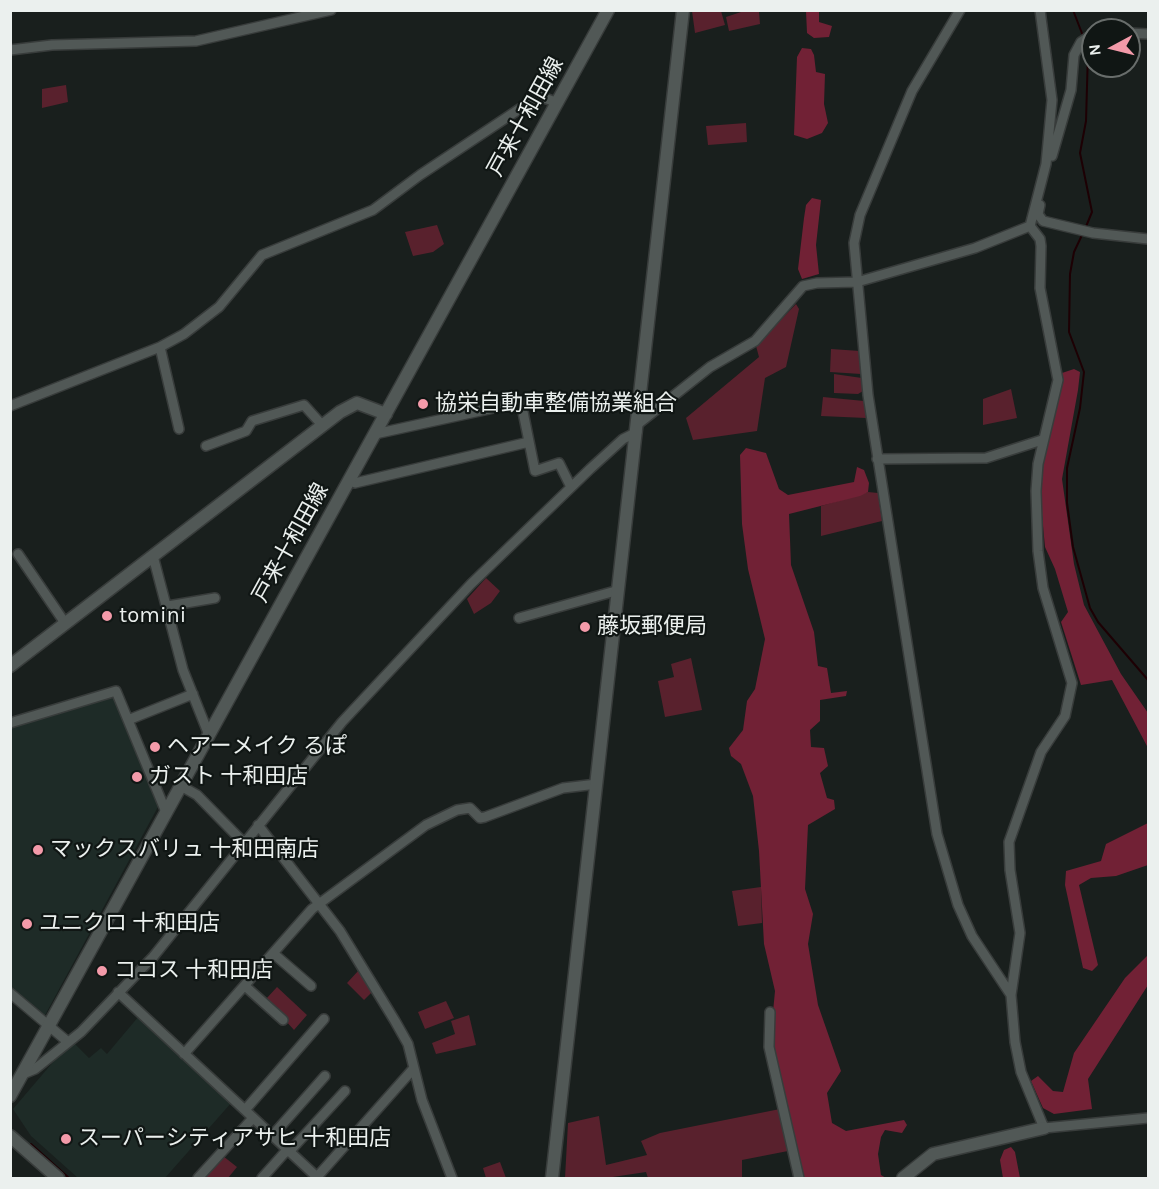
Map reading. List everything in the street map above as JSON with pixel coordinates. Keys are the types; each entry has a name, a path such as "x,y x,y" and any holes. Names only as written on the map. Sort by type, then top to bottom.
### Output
{"street":[{"path":"10,50 52,45 196,41 331,10"},
{"name":"戸来十和田線","path":"10,1096 608,10"},
{"path":"552,1179 638,428 682,10"},
{"path":"960,10 912,91 860,214 854,243 877,459 904,619 929,793 942,858 972,936 1011,995"},
{"path":"1030,226 1045,168 1052,100 1040,10"},
{"path":"1045,168 1052,157 1071,90 1074,55 1081,46"},
{"path":"10,406 160,347 201,323 213,313 262,255 373,210 420,175 539,96 558,103"},
{"path":"1039,194 1040,219 1082,231 1149,239"},
{"path":"23,1074 35,1069 68,1042 153,957 342,722 503,551 623,439 710,368 755,340 803,286 817,283 857,282 975,248 1030,226"},
{"path":"1030,226 1040,239 1040,288 1058,380 1042,440 1036,491 1041,574 1072,683 1065,716 1041,752 1009,842 1008,855 1020,933 1011,995 1015,1042 1021,1072 1044,1128"},
{"path":"160,347 179,429"},
{"path":"375,434 521,402 535,471 558,463 571,487"},
{"path":"10,666 322,425 357,403 386,414"},
{"path":"206,446 246,431 252,421 304,405 322,425"},
{"path":"877,459 986,458 1042,440"},
{"path":"350,480 356,483 529,442"},
{"path":"18,554 65,623"},
{"path":"153,556 183,670 209,735"},
{"path":"519,618 619,590"},
{"path":"168,606 216,598"},
{"path":"10,723 116,691 166,812"},
{"path":"128,720 193,694"},
{"path":"184,1054 320,904 426,825 457,810 470,808 480,818 563,788 597,784"},
{"path":"182,786 197,795 244,843"},
{"path":"258,825 320,904 408,1044 422,1100 452,1179"},
{"path":"274,954 311,986"},
{"path":"245,986 283,1020"},
{"path":"118,992 318,1178 414,1068"},
{"path":"10,993 48,1028 68,1042"},
{"path":"770,1012 770,1047 799,1179"},
{"path":"245,1110 324,1019"},
{"path":"272,1136 325,1077"},
{"path":"262,1179 345,1091"},
{"path":"198,1179 253,1118"},
{"path":"907,1177 939,1152 1044,1128 1149,1118"},
{"path":"10,1136 58,1179"}],"shaded area":[{"path":"692,11 721,11 725,25 695,33"},
{"path":"744,11 759,12 760,24 729,31 726,17"},
{"path":"806,11 819,11 819,22 832,26 829,37 814,38 807,33"},
{"path":"802,48 811,49 816,72 825,74 824,104 828,123 822,133 807,139 794,135 797,57"},
{"path":"66,85 68,102 42,108 42,89"},
{"path":"746,123 747,142 708,145 706,126"},
{"path":"812,198 821,200 816,245 819,274 802,279 798,269 804,218 806,205"},
{"path":"437,225 444,244 433,252 413,256 405,232"},
{"path":"796,304 799,309 786,367 765,378 757,431 693,440 686,418 759,357 756,346"},
{"path":"831,349 860,351 861,374 830,372"},
{"path":"1074,369 1080,372 1062,479 1074,564 1084,605 1121,674 1148,713 1148,748 1112,680 1081,685 1061,622 1068,612 1055,569 1045,547 1039,484 1062,373"},
{"path":"834,374 862,378 863,391 858,394 834,393"},
{"path":"1011,389 1017,418 983,425 983,399"},
{"path":"823,397 864,401 866,418 821,416"},
{"path":"746,448 766,453 779,489 788,495 854,482 857,467 864,470 869,483 868,492 860,496 789,514 791,565 814,632 818,666 827,668 831,693 847,691 846,696 820,700 820,721 810,730 811,747 824,748 828,766 820,773 827,798 834,800 835,809 808,825 805,889 813,914 808,944 818,1005 841,1071 827,1093 832,1123 846,1131 904,1120 907,1125 902,1133 885,1130 881,1137 878,1154 881,1175 886,1178 801,1178 775,1069 771,1033 775,991 764,944 759,851 753,796 741,764 731,756 729,748 743,730 747,701 755,689 765,639 748,569 742,524 740,455"},
{"path":"868,492 878,493 882,521 821,536 821,506"},
{"path":"486,578 500,591 491,603 474,614 467,599"},
{"path":"691,658 702,710 665,717 658,681 674,677 671,664"},
{"path":"110,696 115,699 159,805 44,1017 11,989 10,726"},
{"path":"1148,823 1148,865 1116,876 1091,878 1079,885 1098,965 1092,971 1083,968 1065,885 1066,871 1101,861 1106,844"},
{"path":"761,887 762,923 738,926 732,891"},
{"path":"1148,955 1148,985 1088,1079 1092,1109 1054,1114 1043,1108 1031,1081 1038,1076 1053,1091 1063,1092 1074,1053 1125,978"},
{"path":"359,970 373,991 364,1000 347,983"},
{"path":"277,987 307,1015 294,1030 266,999"},
{"path":"446,1001 454,1018 425,1029 418,1012"},
{"path":"469,1015 476,1045 436,1054 432,1043 455,1034 451,1021"},
{"path":"139,1016 232,1102 165,1178 78,1178 31,1136 13,1109 59,1055 74,1043 89,1058 101,1048 107,1054"},
{"path":"780,1109 788,1151 742,1160 742,1178 648,1178 646,1172 606,1178 565,1178 568,1123 599,1116 606,1165 647,1155 641,1141 660,1133"},
{"path":"1011,1147 1015,1152 1020,1178 1003,1178 1000,1160 1004,1150"},
{"path":"223,1156 237,1167 228,1178 203,1178"},
{"path":"500,1162 506,1178 486,1178 483,1168"}],"waterway":[{"path":"1073,10 1081,31"},
{"path":"1085,229 1092,212 1080,153 1086,121 1087,78"},
{"path":"1082,235 1074,252 1070,274 1069,332 1084,372 1080,408 1067,468 1067,503 1073,547 1090,608 1098,622 1148,680"},
{"path":"31,1144 69,1178"}],"place":[{"name":"協栄自動車整備協業組合","path":"423,404"},
{"name":"tomini","path":"107,616"},
{"name":"藤坂郵便局","path":"585,627"},
{"name":"ヘアーメイク るぽ","path":"155,747"},
{"name":"ガスト 十和田店","path":"137,777"},
{"name":"マックスバリュ 十和田南店","path":"38,850"},
{"name":"ユニクロ 十和田店","path":"27,924"},
{"name":"ココス 十和田店","path":"102,971"},
{"name":"スーパーシティアサヒ 十和田店","path":"66,1139"}]}
